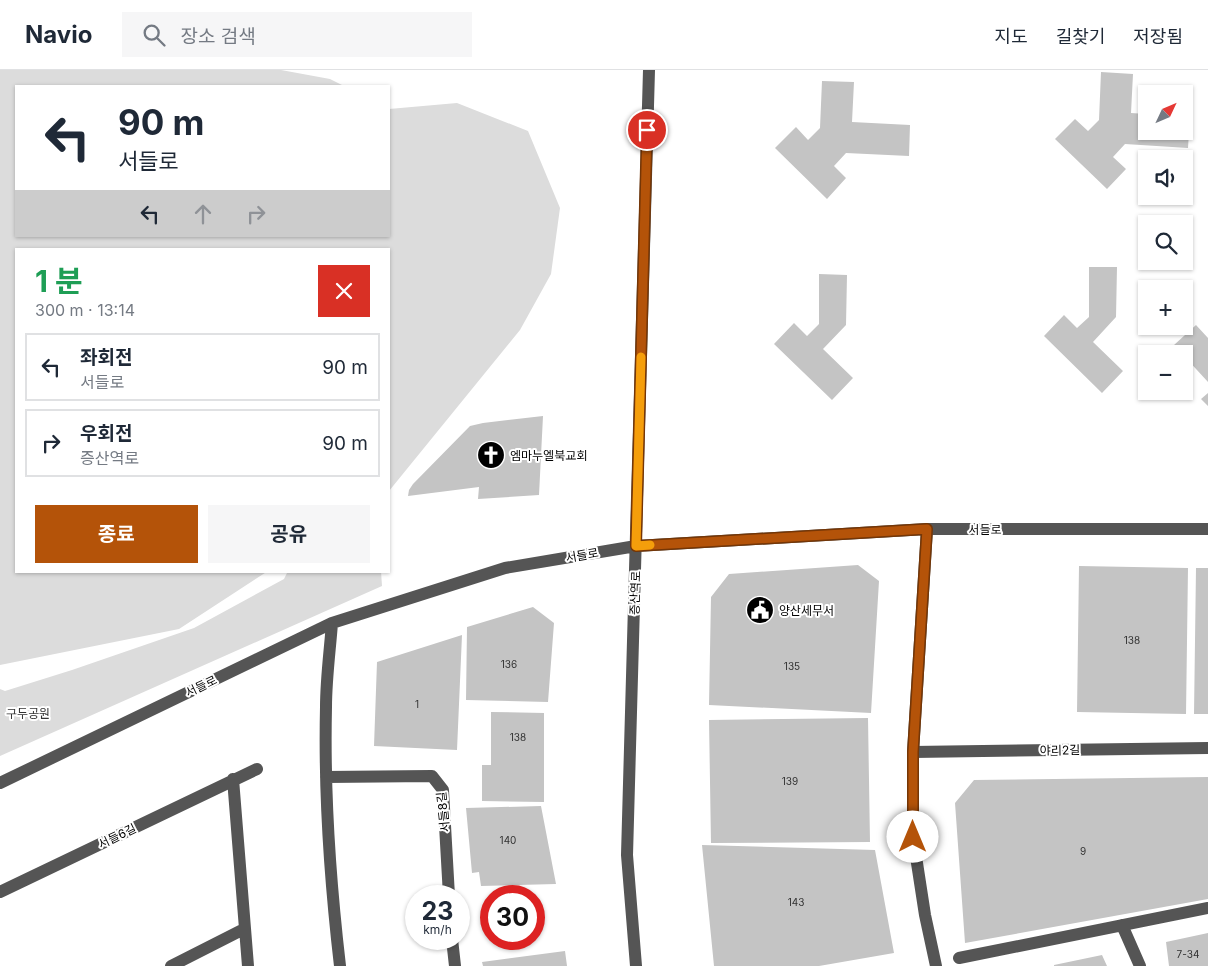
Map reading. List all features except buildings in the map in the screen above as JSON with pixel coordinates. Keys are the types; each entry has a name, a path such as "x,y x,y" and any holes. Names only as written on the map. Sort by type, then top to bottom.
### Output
{"street":[{"name":"증산역로","path":"636,966 627,855 628,762 649,70"},
{"name":"서들로","path":"0,783 332,623 506,568 636,546 927,529 1208,529"},
{"path":"927,529 913,752 913,837 936,966"},
{"path":"332,623 326,704 326,777 331,888 340,966"},
{"name":"야리2길","path":"913,752 1208,748"},
{"name":"서들6길","path":"0,892 257,769"},
{"name":"서들8길","path":"326,777 432,776 443,790 448,885"},
{"path":"233,779 248,966"},
{"path":"959,958 1208,908"},
{"path":"1122,925 1140,966"},
{"path":"171,966 244,929"},
{"path":"453,950 454,966"}],"green space":[{"path":"0,70 281,70 330,79 342,85 15,85 15,237 390,237 390,109 457,103 528,131 560,208 551,274 520,330 390,490 390,248 15,248 15,573 265,573 179,629 0,665"},
{"name":"구두공원","path":"287,573 381,573 382,586 0,756 0,689 5,691 72,670 194,628 284,579"}],"slow traffic":[{"path":"641,357 636,546 650,545"}],"place":[{"name":"엠마누엘북교회","path":"491,455"},
{"name":"양산세무서","path":"760,610"}],"route":[{"path":"647,130 636,546 927,529 913,752 913,837"}]}
